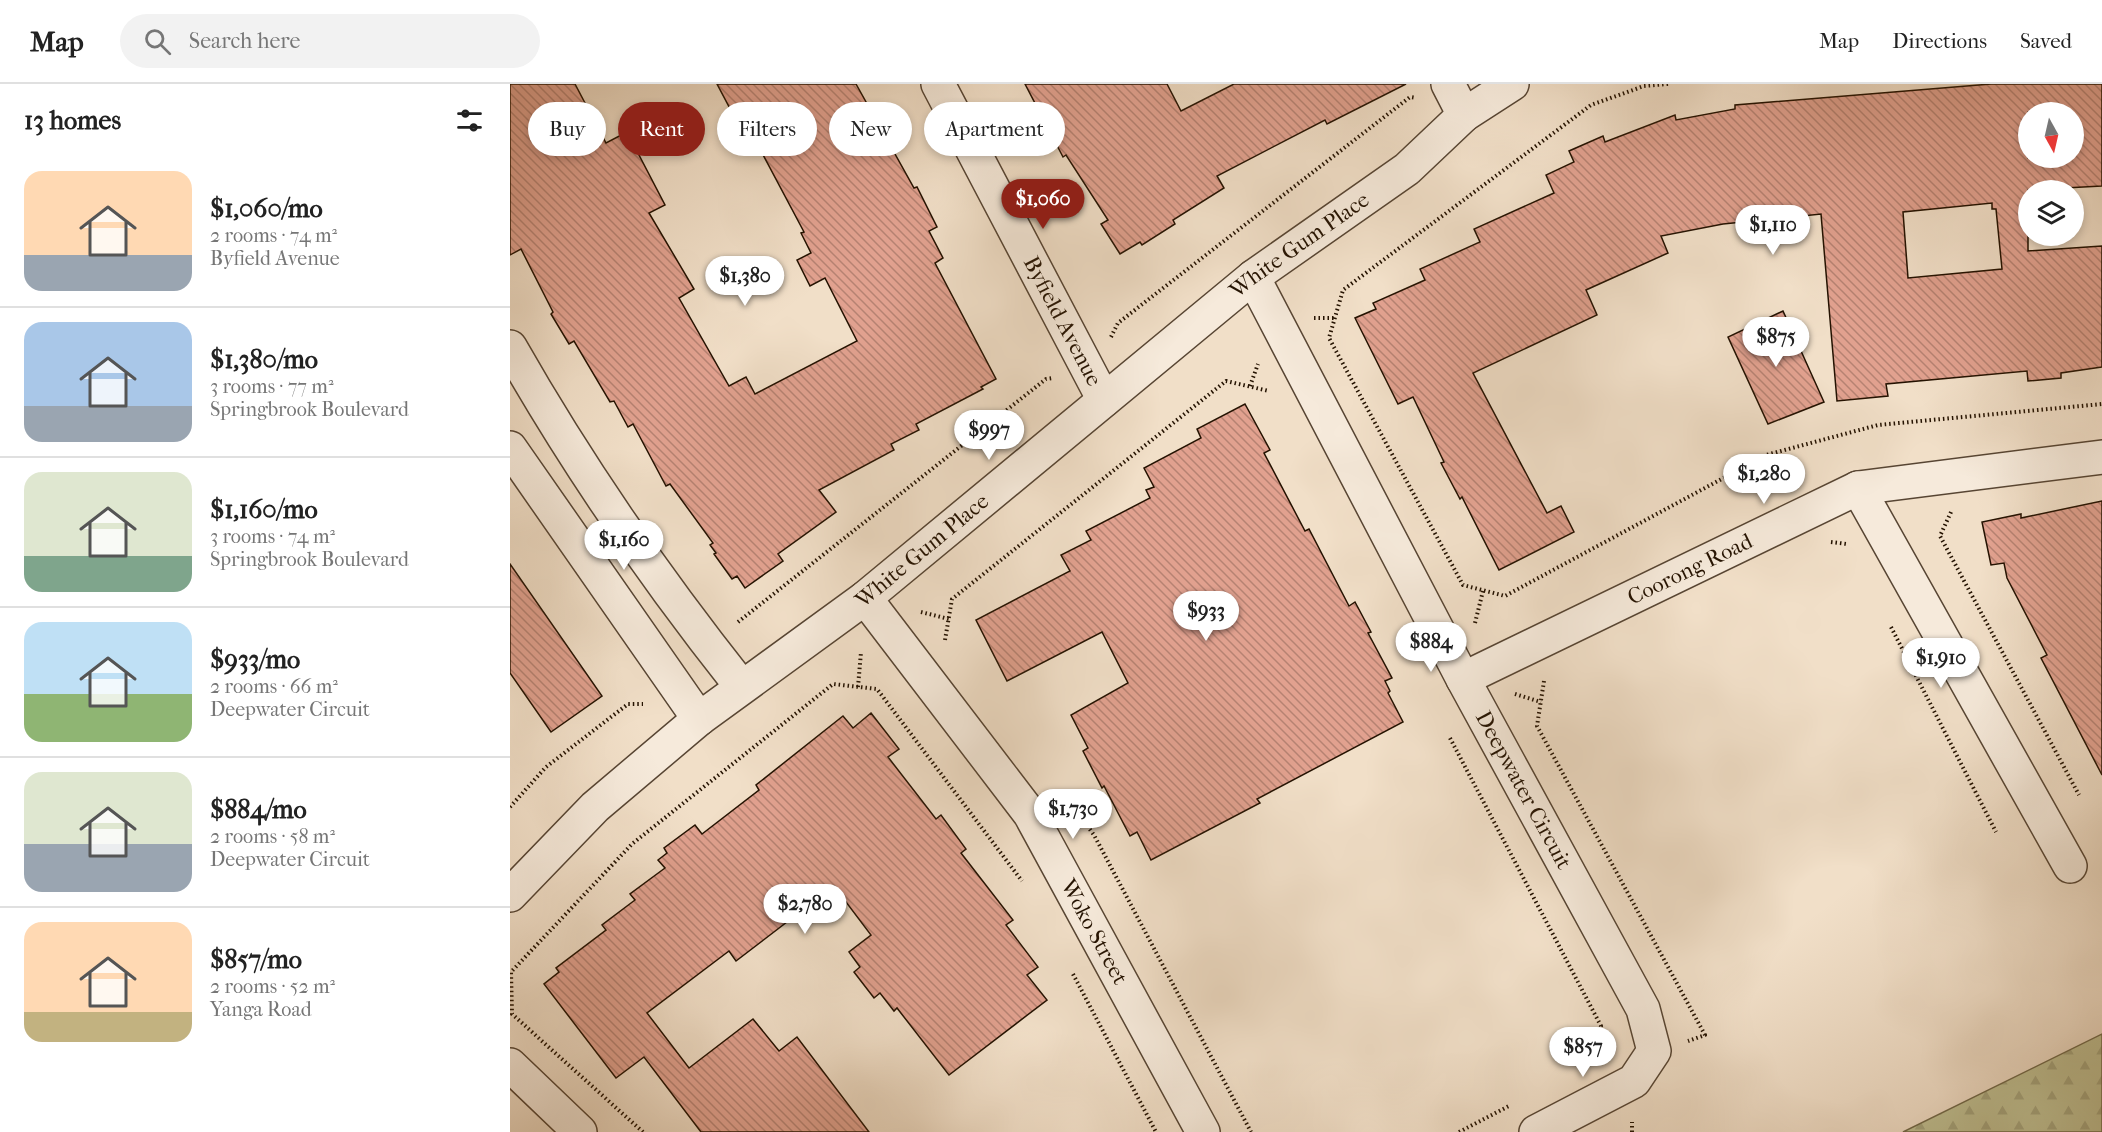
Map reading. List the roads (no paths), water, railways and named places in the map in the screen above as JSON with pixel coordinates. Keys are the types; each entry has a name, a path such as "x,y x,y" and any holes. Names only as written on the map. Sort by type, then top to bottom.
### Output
{"street":[{"name":"Byfield Avenue","path":"938,84 1104,400"},
{"name":"White Gum Place","path":"510,894 595,807 699,719 741,686 865,598 1253,278 1407,169 1464,115 1512,84"},
{"path":"1437,92 1464,115"},
{"name":"Deepwater Circuit","path":"1253,278 1462,679 1643,1009 1654,1051 1634,1081 1536,1132"},
{"path":"510,347 548,414 676,603 741,686"},
{"path":"510,448 699,719"},
{"name":"Coorong Road","path":"1462,679 1858,488 2102,457"},
{"path":"1858,488 2070,866"},
{"name":"Woko Street","path":"865,598 1030,814 1203,1132"},
{"path":"510,1065 580,1132"}]}
